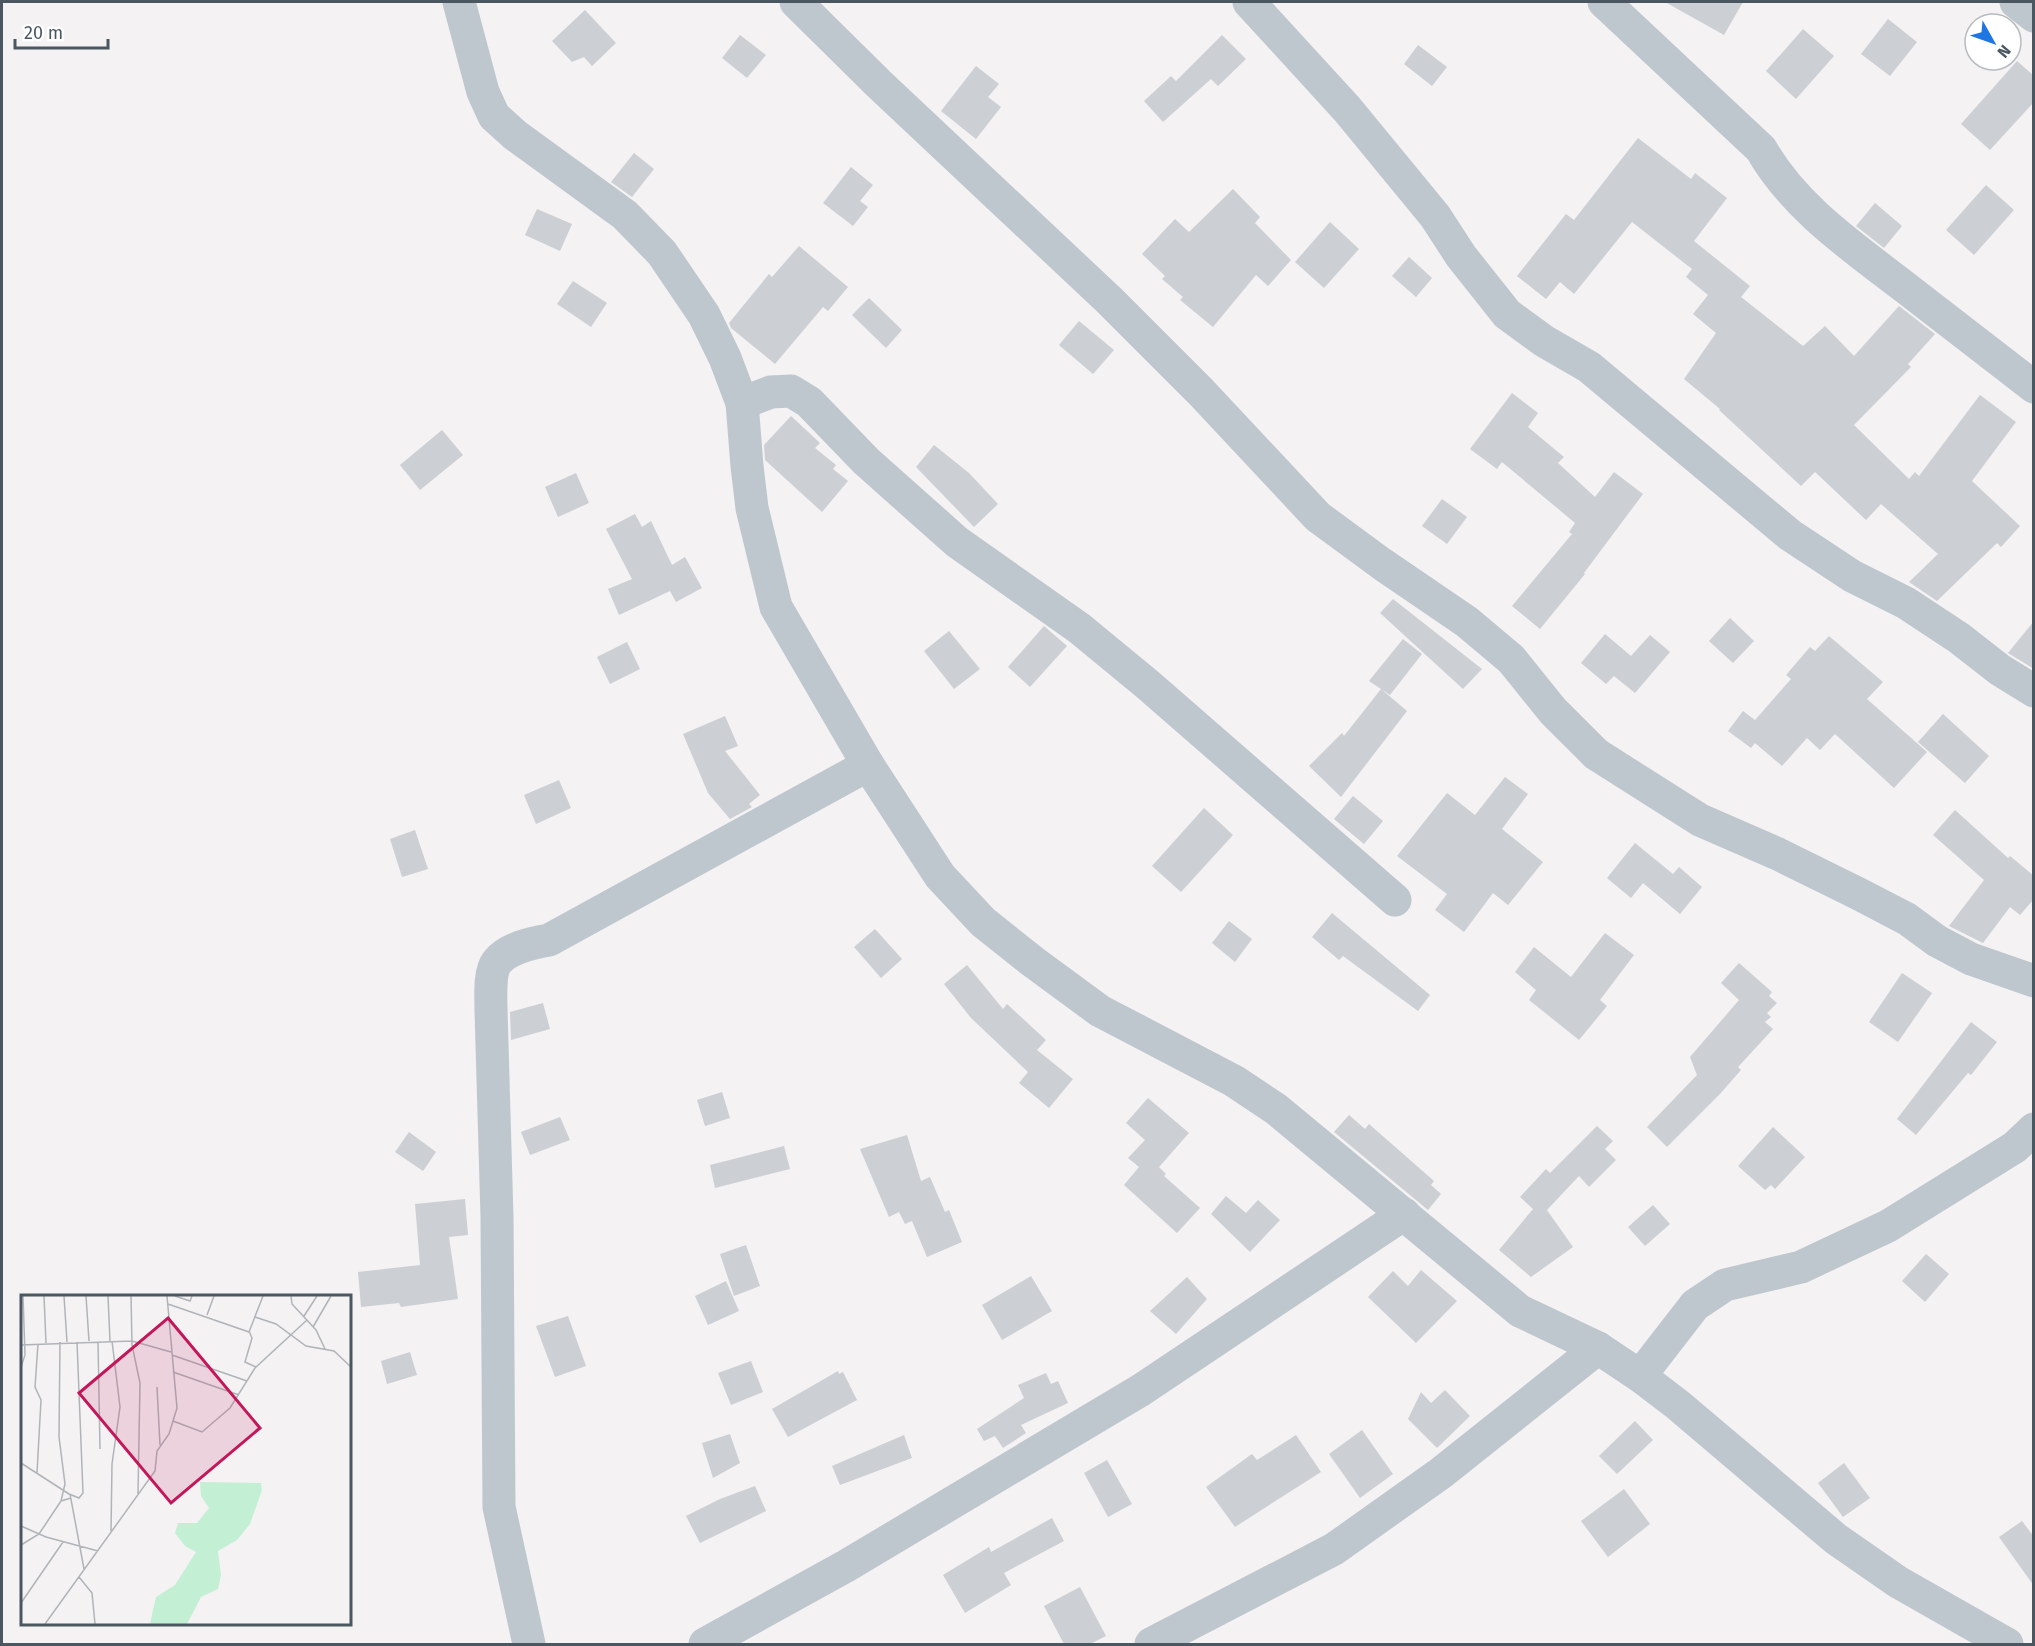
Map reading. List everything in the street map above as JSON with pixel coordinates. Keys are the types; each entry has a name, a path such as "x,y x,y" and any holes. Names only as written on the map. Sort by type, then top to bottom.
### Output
{"street":[{"path":"459,2 483,92 494,116 515,135 625,215 662,253 704,315 725,358 742,403 753,508 776,608 868,765 940,876 983,922 1100,1011 1234,1081 1276,1109 1520,1311 1598,1348 1640,1376 1678,1405 1836,1539 1898,1582 2007,1644"},
{"path":"796,2 879,84 1109,300 1201,392 1318,517 1467,622 1511,659 1553,711 1596,754 1700,820 1778,854 1867,898 1907,919 1937,941 1971,959 2034,981"},
{"path":"1249,2 1347,109 1436,216 1461,256 1507,314 1544,341 1589,367 1790,535 1852,576 1915,609 2034,692"},
{"path":"1604,2 1761,149 1772,169 1788,189 1833,231 2034,387"},
{"path":"2016,2 2034,16"},
{"path":"742,403 771,392 791,391 809,402 866,461 957,542 1096,642 1395,900"},
{"path":"529,1644 499,1507 497,1217 491,992 495,963 508,953 530,944 549,940 868,765"},
{"path":"1640,1376 1695,1305 1725,1286 1801,1267 1887,1226 2015,1147 2034,1129"},
{"path":"705,1644 846,1566 1141,1390 1404,1214"},
{"path":"1151,1644 1334,1549 1441,1473 1598,1348"}],"building":[{"path":"1665,2 1743,2 1724,35"},
{"path":"585,10 616,43 592,66 584,57 572,62 552,41"},
{"path":"1888,19 1917,42 1890,76 1861,54"},
{"path":"1803,29 1834,56 1796,99 1766,71"},
{"path":"740,35 766,55 747,78 722,58"},
{"path":"1222,35 1246,59 1218,86 1211,79 1163,122 1144,101 1171,76 1176,81"},
{"path":"1418,45 1447,67 1432,86 1404,64"},
{"path":"976,66 999,84 988,97 1001,107 976,139 941,111"},
{"path":"2023,66 2034,76 2034,102 1990,150 1961,124 2007,72 2023,72"},
{"path":"1638,138 1691,179 1695,173 1727,198 1694,241 1750,286 1741,297 1803,346 1825,326 1854,356 1899,306 1935,334 1908,364 1911,367 1854,425 1909,479 1915,472 1919,476 1980,395 2016,422 1972,481 2020,526 2001,547 1997,543 1937,601 1909,582 1938,554 1881,504 1866,520 1815,472 1801,486 1720,409 1684,379 1716,333 1693,314 1708,295 1686,277 1692,269 1632,222 1574,294 1560,282 1546,299 1517,276 1566,214 1574,220"},
{"path":"634,153 654,169 632,197 611,182"},
{"path":"851,167 873,185 860,201 868,207 853,226 823,203"},
{"path":"1986,185 2014,210 1974,255 1946,230"},
{"path":"1233,189 1260,217 1255,223 1291,260 1268,286 1256,275 1213,327 1180,300 1183,297 1162,279 1165,276 1142,254 1175,219 1189,232"},
{"path":"1875,203 1902,226 1884,248 1856,226"},
{"path":"537,209 572,224 560,251 525,235"},
{"path":"1330,222 1359,249 1324,288 1295,262"},
{"path":"799,246 848,287 828,311 823,307 775,364 731,328 729,323 769,274 772,277"},
{"path":"1409,257 1432,278 1416,297 1392,276"},
{"path":"573,281 607,303 591,327 557,304"},
{"path":"869,298 902,330 886,348 852,315"},
{"path":"1079,321 1114,350 1093,374 1059,345"},
{"path":"1512,393 1538,413 1528,427 1564,457 1558,463 1595,497 1614,472 1643,494 1585,574 1540,629 1512,606 1572,534 1569,532 1575,523 1502,462 1497,469 1470,449"},
{"path":"791,416 820,443 815,448 836,465 833,469 848,481 822,512 765,460 764,445"},
{"path":"442,430 463,455 420,490 400,465"},
{"path":"934,445 969,473 998,504 974,527 916,467"},
{"path":"576,473 589,503 558,517 545,487"},
{"path":"1442,499 1467,517 1447,544 1422,526"},
{"path":"635,514 642,527 651,521 672,565 685,557 702,588 676,602 670,591 619,615 608,589 632,579 606,529"},
{"path":"1393,599 1482,669 1463,689 1380,613"},
{"path":"1730,618 1754,641 1733,663 1709,641"},
{"path":"2034,621 2034,669 2008,653"},
{"path":"1044,626 1067,646 1030,687 1008,667"},
{"path":"949,631 980,669 954,689 924,651"},
{"path":"1605,634 1631,656 1650,635 1670,652 1635,693 1614,676 1606,684 1581,663"},
{"path":"1829,636 1883,682 1867,699 1927,752 1894,788 1835,734 1820,750 1807,738 1782,766 1755,743 1751,748 1728,731 1743,711 1755,720 1791,679 1786,675 1810,647 1815,651"},
{"path":"1403,639 1422,654 1390,695 1369,681"},
{"path":"627,642 640,669 610,684 597,657"},
{"path":"1381,689 1407,711 1341,797 1309,766 1342,733 1344,736"},
{"path":"1943,714 1989,756 1965,783 1918,742"},
{"path":"725,716 738,746 725,751 760,795 749,804 752,807 730,819 708,793 683,734"},
{"path":"1505,777 1528,794 1502,829 1543,862 1508,905 1493,893 1464,932 1435,910 1447,894 1397,856 1447,793 1475,815"},
{"path":"559,780 571,808 536,824 524,795"},
{"path":"1353,796 1383,821 1364,844 1334,819"},
{"path":"1204,808 1233,835 1181,892 1152,866"},
{"path":"1955,810 2008,858 2010,856 2034,876 2034,899 2020,915 2010,907 1983,943 1949,926 1984,880 1933,835"},
{"path":"415,830 428,869 402,877 390,839"},
{"path":"1635,843 1673,874 1679,867 1702,887 1680,914 1643,883 1631,898 1607,878"},
{"path":"1332,913 1430,995 1418,1011 1343,956 1339,960 1312,937"},
{"path":"1229,921 1252,939 1235,962 1212,943"},
{"path":"875,929 902,959 881,978 854,947"},
{"path":"1605,933 1634,955 1600,1000 1607,1006 1579,1040 1529,1000 1536,990 1515,972 1534,947 1571,977"},
{"path":"1739,963 1772,992 1769,996 1777,1003 1767,1013 1771,1017 1765,1022 1773,1029 1738,1067 1741,1070 1719,1095 1667,1147 1647,1127 1697,1075 1690,1057 1739,1000 1721,983"},
{"path":"967,965 1003,1009 1007,1004 1046,1040 1037,1050 1073,1079 1049,1108 1019,1083 1028,1072 971,1018 944,984"},
{"path":"1902,973 1932,993 1898,1042 1869,1022"},
{"path":"543,1003 550,1029 511,1040 510,1012"},
{"path":"1971,1022 1997,1042 1971,1075 1968,1073 1916,1135 1897,1119"},
{"path":"722,1092 730,1118 705,1126 697,1100"},
{"path":"1148,1098 1189,1133 1159,1167 1166,1174 1164,1176 1200,1208 1177,1233 1124,1185 1139,1167 1128,1158 1145,1140 1126,1123"},
{"path":"1349,1115 1365,1129 1369,1124 1434,1181 1431,1185 1441,1194 1428,1210 1334,1132"},
{"path":"560,1117 570,1140 530,1155 521,1132"},
{"path":"1597,1126 1613,1141 1605,1149 1616,1160 1589,1187 1579,1176 1547,1210 1573,1247 1531,1277 1499,1250 1533,1209 1520,1197 1546,1169 1550,1173"},
{"path":"1773,1127 1805,1157 1775,1189 1771,1185 1765,1190 1738,1166"},
{"path":"409,1132 436,1152 423,1171 395,1152"},
{"path":"907,1135 921,1181 930,1177 945,1212 949,1210 962,1242 927,1257 912,1221 905,1224 899,1212 889,1217 860,1149"},
{"path":"784,1146 790,1169 715,1188 710,1165"},
{"path":"1226,1196 1246,1213 1258,1200 1280,1220 1250,1252 1211,1214"},
{"path":"465,1199 468,1235 449,1237 458,1299 401,1307 399,1303 361,1307 358,1272 420,1265 415,1204"},
{"path":"1653,1205 1670,1224 1645,1246 1628,1227"},
{"path":"746,1245 760,1286 734,1296 720,1254"},
{"path":"1926,1254 1949,1274 1925,1302 1902,1281"},
{"path":"1421,1270 1457,1301 1416,1343 1368,1297 1393,1271 1408,1286"},
{"path":"1031,1276 1052,1311 1002,1340 982,1305"},
{"path":"1187,1277 1207,1299 1176,1334 1150,1311"},
{"path":"726,1281 739,1311 708,1325 695,1296"},
{"path":"568,1316 586,1366 555,1377 536,1326"},
{"path":"410,1352 417,1375 387,1384 381,1361"},
{"path":"751,1361 763,1392 731,1405 718,1373"},
{"path":"838,1371 839,1374 843,1372 857,1400 788,1437 772,1409"},
{"path":"1046,1373 1051,1384 1058,1381 1068,1403 1021,1425 1026,1433 1003,1448 995,1436 984,1441 977,1429 1024,1398 1018,1385"},
{"path":"1445,1390 1470,1416 1437,1448 1408,1419 1421,1392 1431,1403"},
{"path":"1635,1421 1653,1440 1617,1474 1599,1456"},
{"path":"1362,1430 1393,1474 1360,1498 1329,1454"},
{"path":"730,1434 740,1463 713,1478 702,1443"},
{"path":"904,1435 912,1458 840,1485 832,1466"},
{"path":"1296,1435 1321,1472 1235,1527 1206,1487 1252,1454 1257,1460"},
{"path":"1107,1460 1132,1504 1108,1517 1084,1473"},
{"path":"1844,1463 1870,1498 1843,1517 1818,1483"},
{"path":"755,1486 766,1511 700,1543 686,1516 720,1499"},
{"path":"1624,1489 1650,1524 1608,1557 1581,1521"},
{"path":"1052,1518 1064,1541 1004,1573 1011,1585 965,1613 943,1575 989,1547 991,1552"},
{"path":"2022,1521 2034,1537 2034,1586 1999,1537"},
{"path":"1080,1587 1106,1636 1090,1644 1064,1644 1044,1606"}]}
